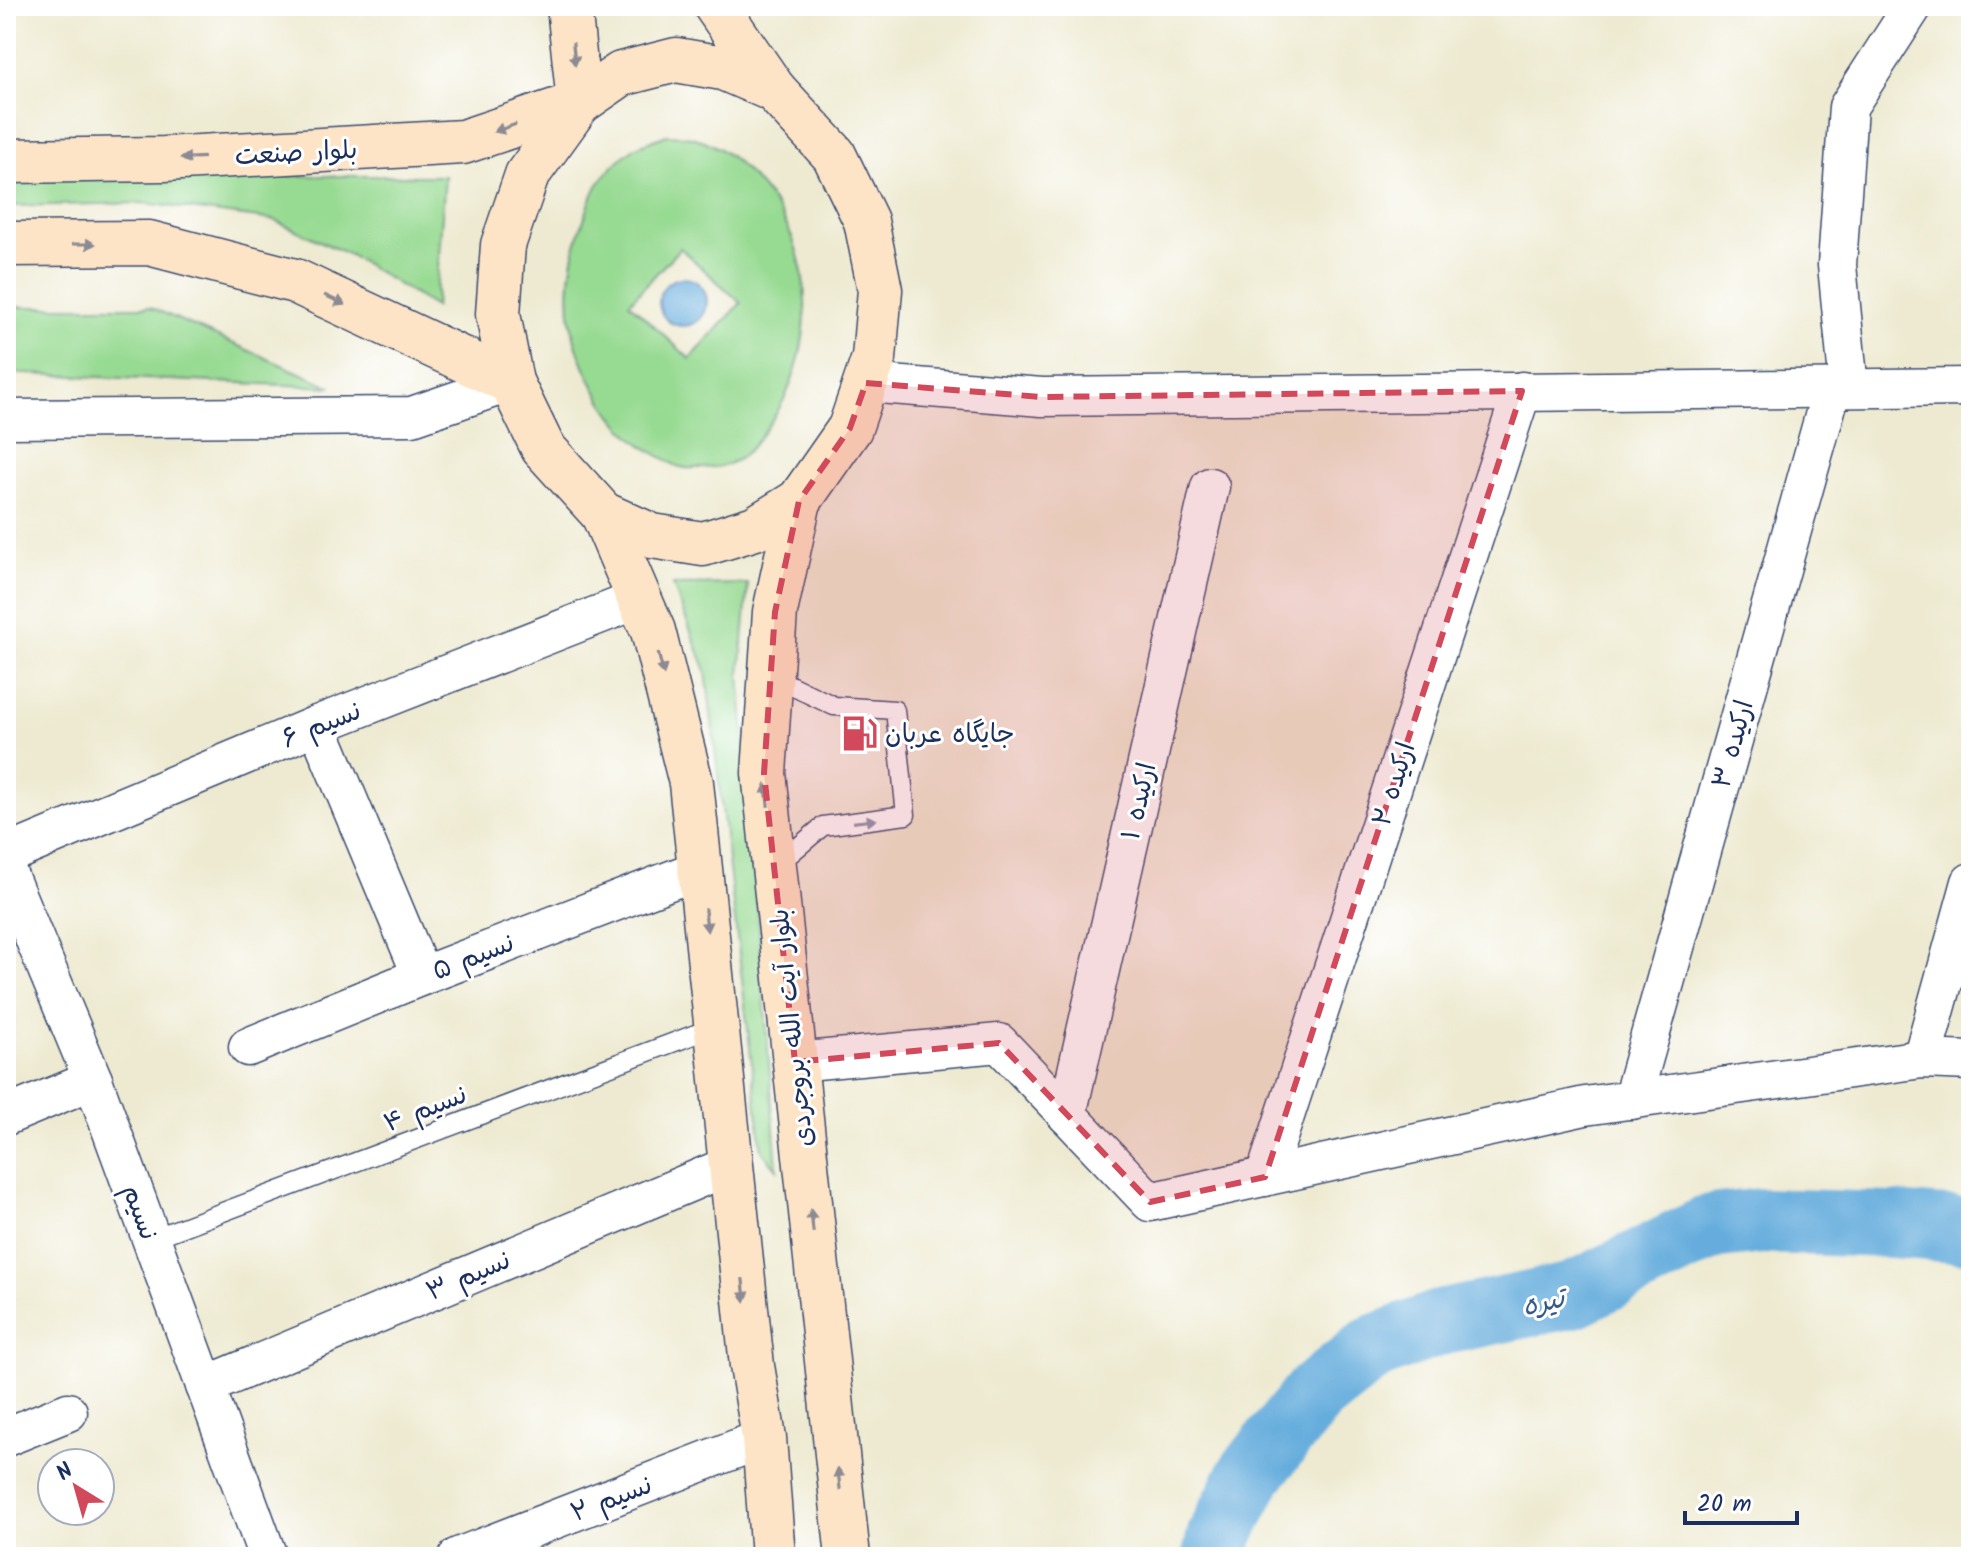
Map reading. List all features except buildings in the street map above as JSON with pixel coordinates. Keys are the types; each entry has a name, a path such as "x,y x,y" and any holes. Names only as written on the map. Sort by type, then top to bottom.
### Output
{"main road":[{"path":"569,6 579,103"},
{"path":"603,514 652,536 703,544 755,528 799,501 850,428 874,358 880,290 866,221 834,155 774,90 716,6"},
{"path":"773,1557 764,1438 752,1366 691,783 653,631 603,514 543,448 511,382 498,314 503,245 527,175 579,103 621,74 676,60 723,68 774,90"},
{"name":"بلوار صنعت","path":"6,161 164,159 463,142 579,103"},
{"path":"6,244 149,243 295,281 511,382"},
{"name":"بلوار آیت الله بروجردی","path":"799,501 775,612 764,773 848,1557"}],"street":[{"path":"1840,388 1837,265 1848,107 1913,6"},
{"path":"6,419 412,416 511,382"},
{"path":"866,383 1042,397 1971,387"},
{"name":"ارکیده ۳","path":"1632,1100 1840,388"},
{"name":"ارکیده ۲","path":"1265,1177 1522,391"},
{"name":"ارکیده ۱","path":"1067,1115 1210,487"},
{"name":"نسیم ۶","path":"6,855 317,725 639,599"},
{"path":"317,725 422,976"},
{"name":"نسیم ۵","path":"248,1047 700,869"},
{"name":"نسیم","path":"6,870 93,1080 268,1557"},
{"path":"1922,1059 1971,882"},
{"path":"795,1062 999,1043 1150,1202 1585,1106 1922,1059 1971,1061"},
{"path":"6,1116 93,1080"},
{"name":"نسیم ۳","path":"205,1386 731,1165"},
{"path":"6,1437 68,1412"},
{"name":"نسیم ۲","path":"458,1557 764,1438"}],"lane":[{"path":"771,676 834,706 895,710 906,815 823,826 775,867"},
{"name":"نسیم ۴","path":"151,1239 717,1026"}],"highlighted area":[{"path":"866,383 1042,397 1522,391 1265,1177 1150,1202 999,1043 795,1062 764,773 775,612 799,501 850,428"}],"green space":[{"path":"667,135 685,136 711,144 744,169 779,211 793,240 802,271 805,304 803,336 796,368 784,398 749,450 735,461 717,467 677,466 649,450 623,428 593,386 579,353 571,318 572,264 595,189 627,153","holes":["680,248 741,303 690,359 629,303"]},
{"path":"6,176 445,176 435,307 350,255 274,220 145,203 6,206"},
{"path":"6,307 150,307 332,387 6,373"},
{"path":"748,584 740,674 777,1169 762,1151 706,671 673,585"}],"water":[{"path":"683,278 692,279 700,285 706,293 706,311 700,319 692,325 683,326 674,325 666,319 660,311 659,302 660,293 666,285 674,279"}],"waterway":[{"name":"تيره","path":"1215,1557 1219,1538 1250,1475 1315,1394 1373,1348 1439,1323 1573,1295 1711,1227 1762,1221 1971,1231"}],"place":[{"name":"جایگاه عربان","path":"859,733"}]}
